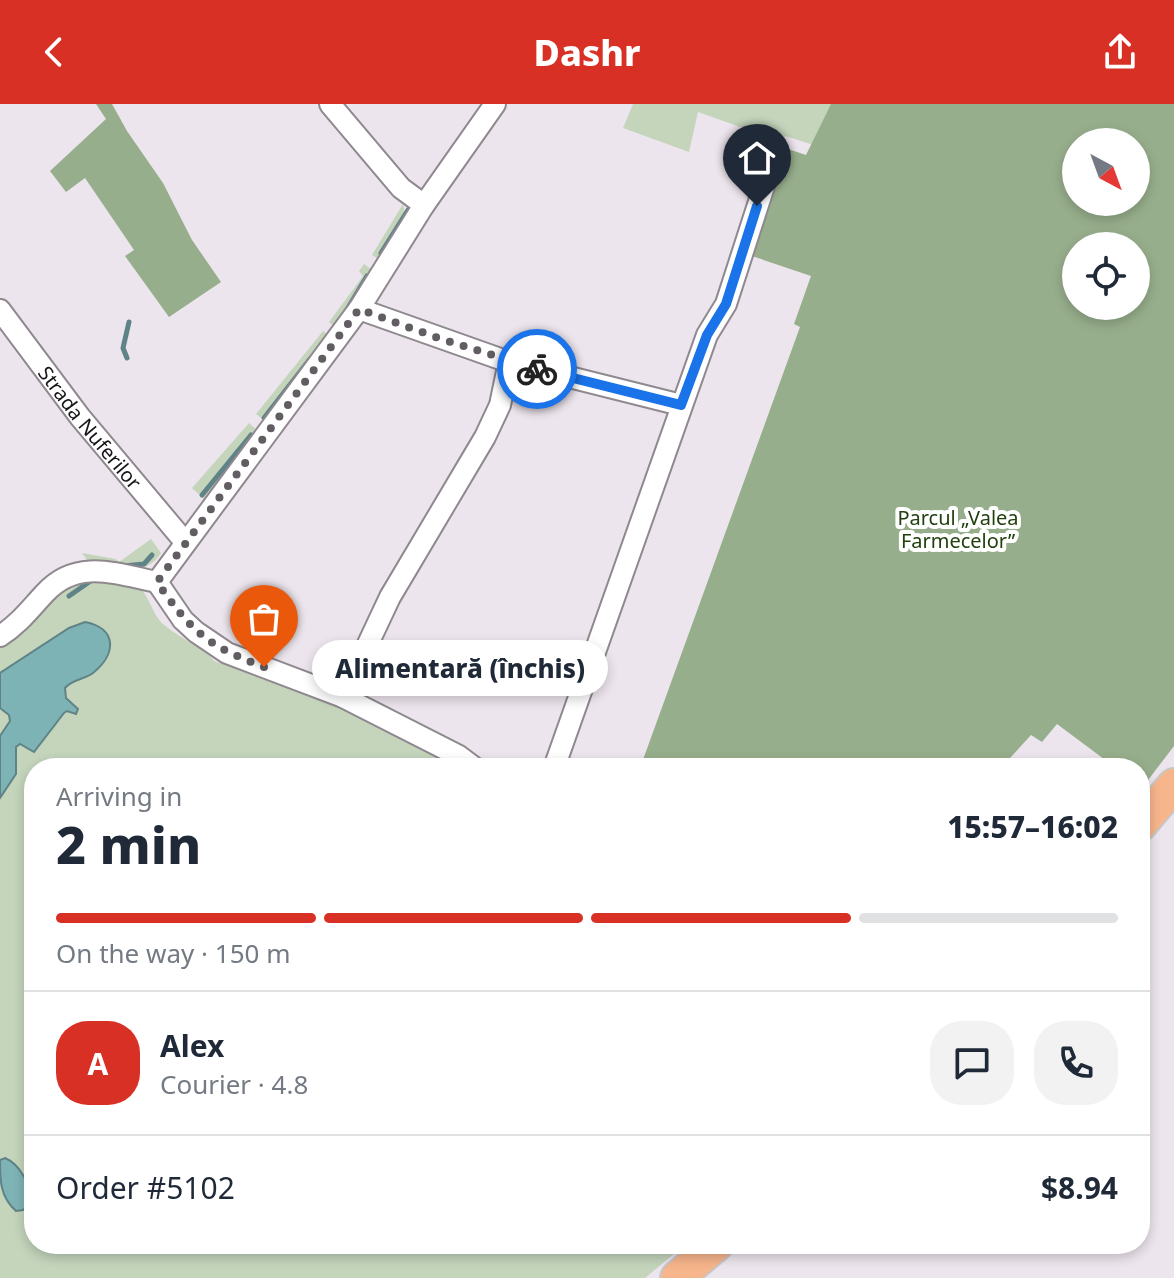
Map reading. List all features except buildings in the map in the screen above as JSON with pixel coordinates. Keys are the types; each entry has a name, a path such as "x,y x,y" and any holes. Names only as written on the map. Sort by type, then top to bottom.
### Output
{"main road":[{"path":"1150,813 1174,785"},
{"path":"677,1278 705,1254"}],"street":[{"path":"330,104 401,188 424,205"},
{"path":"157,582 359,309 424,205 495,104"},
{"path":"557,758 681,405 707,335 726,304 776,149"},
{"path":"359,309 509,362 681,405"},
{"name":"Strada Nuferilor","path":"0,310 80,417 185,542"},
{"path":"343,697 390,597 485,437 500,405 509,362"},
{"path":"0,636 24,618 47,591 64,577 77,572 92,570 157,582 183,620 227,653 343,697 462,758"}],"green space":[{"path":"96,104 112,104 163,183 192,240 221,282 169,317 125,256 134,250 85,178 66,192 50,171 106,119"},
{"path":"633,104 846,104 827,149 785,136 780,145 770,144 771,138 698,112 689,152 623,128"},
{"name":"Parcul „Valea Farmecelor”","path":"831,104 1174,104 1174,746 1150,778 1150,758 1103,758 1057,724 1042,742 1031,735 1010,758 644,758 800,327 794,324 811,276 749,255 785,148 806,155"},
{"path":"403,204 406,219 380,260 372,255"},
{"path":"364,264 374,271 337,329 329,322 363,276 359,271"},
{"path":"323,331 330,337 265,421 256,414"},
{"path":"249,423 257,430 204,499 192,488"},
{"path":"151,539 161,553 147,566 138,569 90,564 82,553 119,562"},
{"path":"76,579 129,581 143,591 163,624 214,661 364,713 445,758 24,758 24,1254 674,1254 645,1278 0,1278 0,639"}],"water":[{"path":"85,622 96,625 108,636 110,643 106,658 93,673 65,688 66,698 78,709 76,714 64,713 34,752 20,744 16,747 16,774 0,798 0,736 10,721 9,715 0,708 0,673 69,628"},
{"path":"5,1158 10,1161 24,1176 23,1210 16,1211 4,1194 0,1160"}],"waterway":[{"path":"381,253 408,210"},
{"path":"349,306 367,276"},
{"path":"127,358 123,348 129,322"},
{"path":"264,418 310,359"},
{"path":"202,495 251,435"},
{"path":"124,566 144,564 152,555"},
{"path":"69,596 92,580"}],"way so far":[{"path":"264,667 227,653 196,632 183,620 157,582 359,309 537,369"}],"place":[{"name":"Alimentară (închis)","path":"264,667"}],"route":[{"path":"537,369 681,405 707,335 726,304 757,206"}]}
